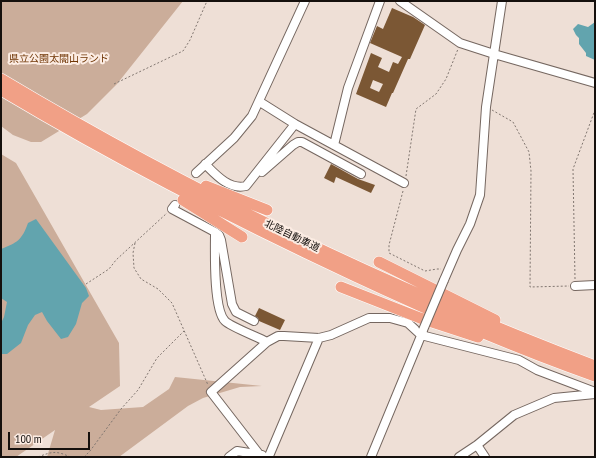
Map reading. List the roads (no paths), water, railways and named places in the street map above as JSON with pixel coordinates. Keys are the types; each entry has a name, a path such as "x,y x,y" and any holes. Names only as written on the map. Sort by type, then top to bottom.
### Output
{"highway":[{"name":"北陸自動車道","path":"1,79 206,194 354,266 481,322 595,366"},
{"name":"北陸自動車道","path":"1,90 39,113 168,184 305,253 430,310 574,369 595,376"},
{"path":"39,113 73,135 164,187 242,238"},
{"path":"104,138 179,175 267,210"},
{"path":"379,262 534,339 595,366"},
{"path":"341,287 420,318 574,369"}],"street":[{"path":"196,173 234,138 252,116 260,102 274,68 306,1"},
{"path":"334,145 348,88 380,1"},
{"path":"400,1 460,43 595,83"},
{"path":"371,457 448,270 470,224 480,195 486,107 502,1"},
{"path":"260,102 295,124 404,183"},
{"path":"205,164 219,178 233,186 246,186 295,124"},
{"path":"258,172 261,173 293,145 298,142 302,142 361,174"},
{"path":"174,207 219,235 232,304 236,312 254,321"},
{"path":"215,232 217,294 221,315 225,321 267,342"},
{"path":"575,286 595,285"},
{"path":"259,454 211,392 267,342 278,336 319,338 331,335 370,318 390,318 408,323 422,332 518,360 537,370 595,393"},
{"path":"229,457 237,452 259,454 271,457 319,338"},
{"path":"459,457 477,445 514,415 554,398 595,393"},
{"path":"477,445 485,457"}],"water":[{"path":"595,22 595,60 586,56 586,53 579,44 579,38 573,29 578,24 588,27"},
{"path":"36,219 86,288 89,296 82,303 76,324 68,337 61,339 42,312 35,315 28,325 21,343 7,354 1,354 1,323 4,317 7,302 1,298 1,249 18,240 24,233 28,223"}],"park label":[{"name":"県立公園太閤山ランド","path":"59,59"}]}
